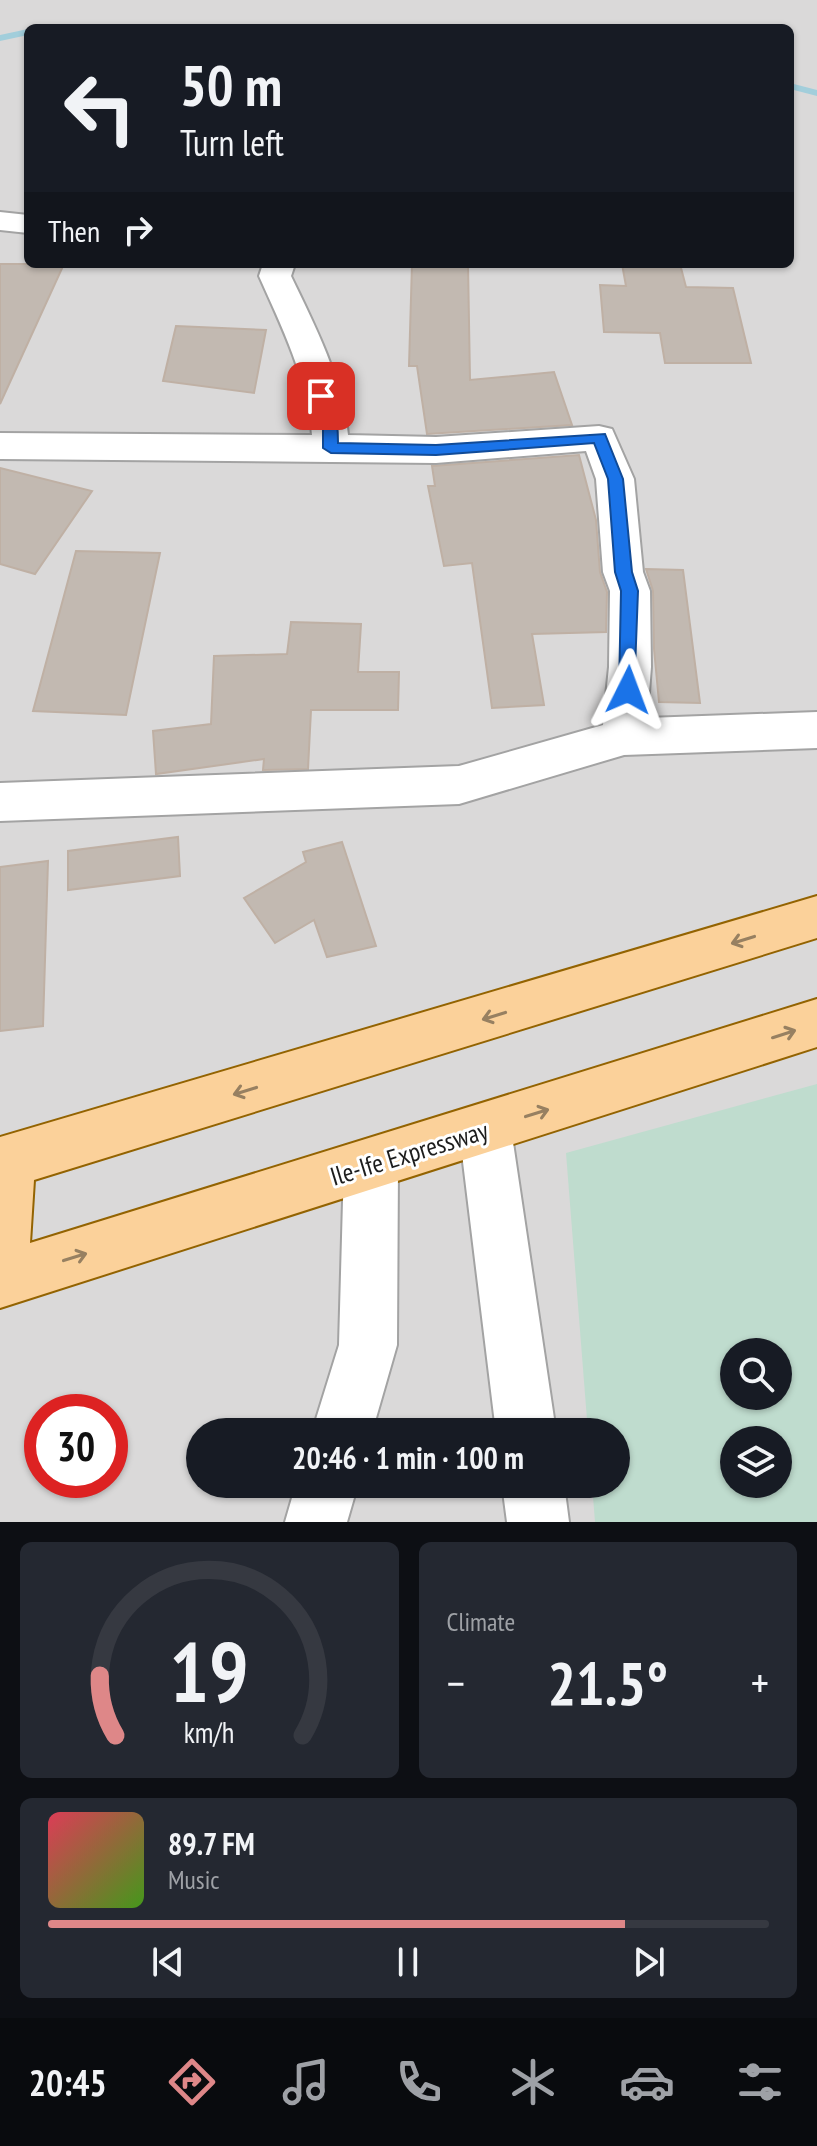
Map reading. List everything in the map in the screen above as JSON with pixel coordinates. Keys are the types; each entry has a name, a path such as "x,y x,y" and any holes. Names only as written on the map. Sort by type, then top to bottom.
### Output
{"main road":[{"path":"0,1272 4,1163 817,917"},
{"name":"Ile-Ife Expressway","path":"0,1280 817,1023"}],"street":[{"path":"0,221 24,224"},
{"path":"278,268 275,276 293,314 331,424 331,448"},
{"path":"0,446 436,450 599,438 615,479 623,572 630,591 630,667 624,737"},
{"path":"0,802 459,785 624,737 817,730"},
{"path":"485,1129 524,1418"},
{"path":"346,1418 368,1345 371,1165"},
{"path":"316,1522 323,1498"},
{"path":"535,1498 538,1522"}],"shaded area":[{"path":"0,0 817,0 817,1522 0,1522"}],"green space":[{"path":"817,1084 817,1522 595,1522 593,1498 630,1498 630,1418 587,1418 566,1153"}],"building":[{"path":"0,264 24,264 24,268 62,268 0,404"},
{"path":"412,268 468,268 470,380 554,372 572,425 427,434 417,366 409,366"},
{"path":"623,268 681,268 686,287 733,288 751,363 665,363 660,333 604,332 600,285 626,286"},
{"path":"176,326 266,330 254,393 163,381"},
{"path":"579,455 596,520 600,572 607,592 606,632 532,634 544,705 492,708 472,563 444,566 428,486 435,486 432,466"},
{"path":"0,468 92,491 35,574 0,564"},
{"path":"76,551 160,553 126,715 33,711"},
{"path":"646,569 683,570 700,703 659,702 653,591"},
{"path":"291,622 361,624 358,672 399,672 398,710 311,710 308,769 263,770 264,759 156,774 153,731 211,724 214,656 287,654"},
{"path":"178,837 180,876 68,890 68,851"},
{"path":"342,842 376,946 327,957 314,920 275,943 244,898 306,862 303,852"},
{"path":"48,861 43,1026 0,1031 0,867"}],"waterway":[{"path":"0,38 24,33"},
{"path":"794,87 817,93"}],"route":[{"path":"321,396 331,424 331,448 436,450 599,438 615,479 623,572 630,591 628,690"}]}
